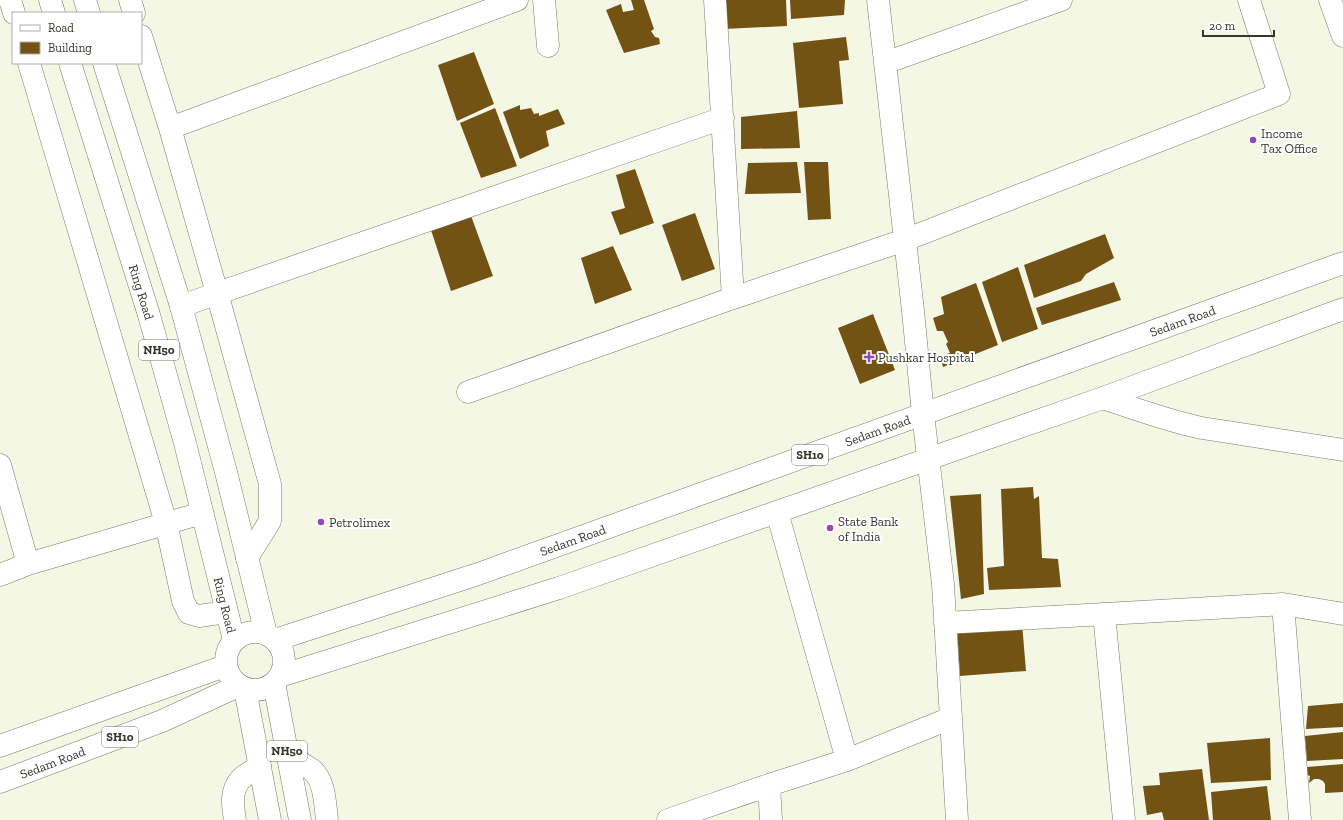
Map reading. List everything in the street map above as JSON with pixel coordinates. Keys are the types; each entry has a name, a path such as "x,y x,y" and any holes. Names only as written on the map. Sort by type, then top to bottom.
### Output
{"main road":[{"path":"10,0 14,12"},
{"path":"50,0 54,12"},
{"path":"85,0 89,12"},
{"path":"130,0 134,12"},
{"path":"170,128 517,0"},
{"path":"544,0 548,46"},
{"path":"715,0 733,298"},
{"path":"878,0 943,584 957,820"},
{"path":"886,63 1061,0"},
{"path":"468,392 733,298 905,240 1279,94 1249,0"},
{"path":"1330,0 1343,36"},
{"path":"142,39 170,128 270,484 270,521 247,558"},
{"path":"29,64 166,523 183,601 189,613 199,616 226,612"},
{"name":"Ring Road","path":"70,64 149,315 184,443 234,640"},
{"name":"NH50","path":"104,64 181,306 226,472 247,558 271,637 280,646 283,653 283,669 277,680 288,756 300,820"},
{"path":"181,306 723,118"},
{"name":"Sedam Road","path":"271,637 478,574 1343,263"},
{"path":"242,687 260,690 268,687 277,680 559,588 1103,398 1343,309"},
{"path":"1103,398 1188,425 1343,450"},
{"path":"0,465 28,564"},
{"path":"776,512 847,760"},
{"path":"0,575 28,564 202,513"},
{"path":"945,623 1284,604 1343,614"},
{"path":"1284,604 1300,820"},
{"path":"1104,614 1124,820"},
{"name":"Ring Road","path":"225,666 225,657 228,648 240,635 249,632 258,632 271,637"},
{"name":"NH50","path":"225,666 228,674 242,687 260,766 270,820"},
{"name":"SH10","path":"0,746 225,666"},
{"name":"Sedam Road","path":"0,782 162,721 242,687"},
{"path":"668,820 847,760 951,718"},
{"path":"288,756 312,770 319,778 327,820"},
{"path":"234,820 232,803 234,791 240,780 260,766"},
{"path":"769,785 771,820"}],"building":[{"path":"631,0 644,0 654,29 651,31 655,37 659,38 660,44 624,53 606,10 621,4 623,12 634,10"},
{"path":"724,0 786,0 787,26 724,29"},
{"path":"790,0 845,0 844,15 791,19"},
{"path":"846,37 849,60 839,61 843,104 799,108 793,43"},
{"path":"474,52 494,104 457,121 438,65"},
{"path":"520,105 520,110 531,108 534,114 539,113 539,116 558,109 565,124 546,131 549,146 520,159 503,112"},
{"path":"495,108 517,166 481,178 460,123"},
{"path":"797,111 800,148 741,149 741,117"},
{"path":"797,162 801,193 745,194 748,163"},
{"path":"804,162 828,162 831,219 808,220"},
{"path":"635,169 654,223 620,235 611,212 625,208 616,175"},
{"path":"470,213 493,276 451,291 430,227"},
{"path":"695,213 715,269 682,281 662,225"},
{"path":"1105,234 1114,258 1086,274 1081,281 1034,298 1024,265"},
{"path":"613,246 632,290 595,304 581,258"},
{"path":"1018,267 1038,329 1002,342 982,282"},
{"path":"1114,282 1121,300 1042,325 1036,308"},
{"path":"976,283 998,345 943,367 940,356 950,353 946,344 948,342 943,331 937,331 933,318 944,314 941,297"},
{"path":"873,314 895,370 860,384 838,328"},
{"path":"1033,487 1034,499 1039,496 1042,558 1058,559 1061,587 989,590 987,568 1004,566 1001,489"},
{"path":"981,494 984,594 961,599 950,496"},
{"path":"1022,623 1026,671 960,676 957,628"},
{"path":"1343,703 1343,727 1306,729 1308,706"},
{"path":"1343,732 1343,759 1307,761 1305,736"},
{"path":"1270,738 1271,780 1211,783 1207,743"},
{"path":"1343,764 1343,792 1325,793 1325,784 1323,781 1314,779 1309,783 1310,776 1304,774 1307,767"},
{"path":"1202,769 1209,820 1164,820 1162,812 1147,815 1143,786 1160,785 1159,773"},
{"path":"1267,786 1271,820 1213,820 1211,792"}],"place":[{"name":"Income Tax Office","path":"1253,140"},
{"name":"Pushkar Hospital","path":"869,357"},
{"name":"Petrolimex","path":"321,522"},
{"name":"State Bank of India","path":"830,528"}]}
